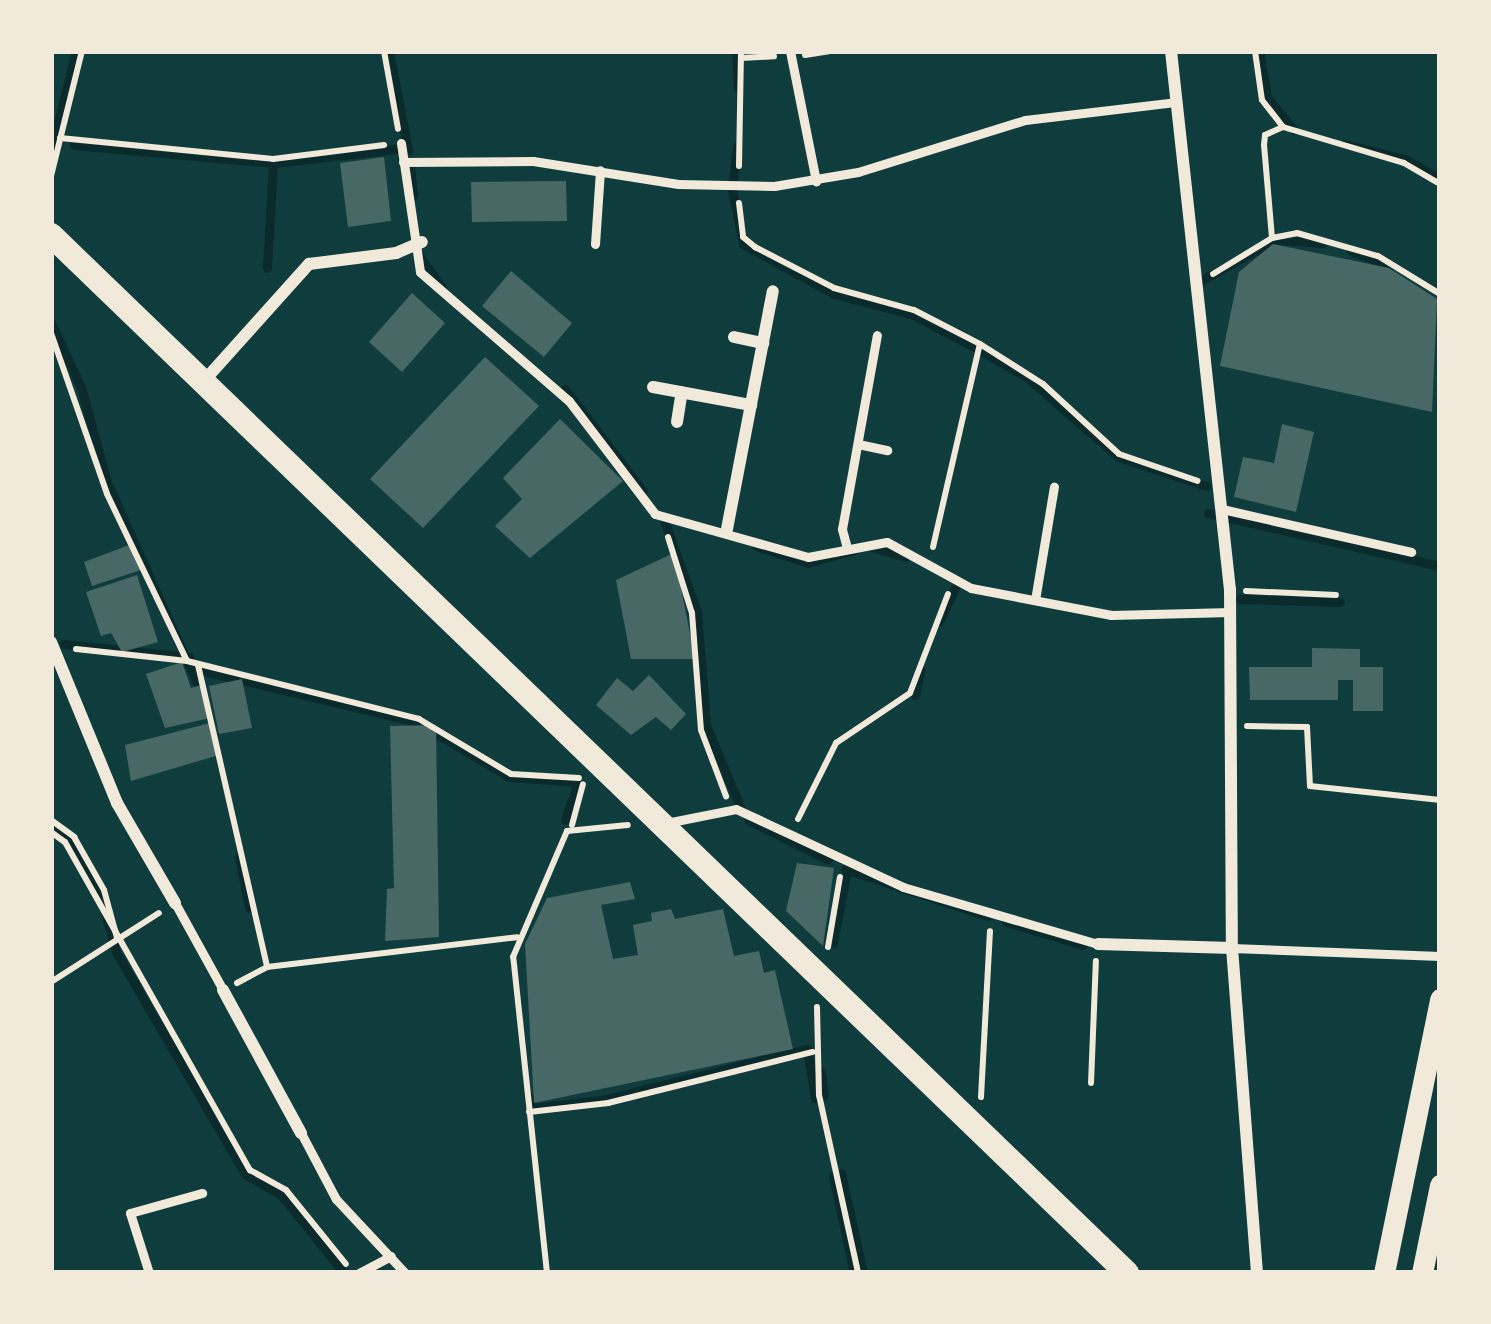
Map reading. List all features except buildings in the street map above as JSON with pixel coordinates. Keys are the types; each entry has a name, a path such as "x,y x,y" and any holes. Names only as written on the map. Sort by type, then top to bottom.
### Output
{"main road":[{"path":"51,235 1127,1273"}],"street":[{"path":"1171,51 1192,277 1230,590 1232,948 1257,1273"},
{"path":"202,384 309,264 417,244"},
{"path":"727,530 773,291"},
{"path":"734,337 763,343"},
{"path":"653,387 751,405"},
{"path":"677,422 682,392"},
{"path":"52,650 117,803 175,903"},
{"path":"1098,944 1232,948"},
{"path":"223,990 301,1133"},
{"path":"1384,1273 1440,999"},
{"path":"1422,1273 1440,1185"}],"lane":[{"path":"790,51 816,181"},
{"path":"403,162 600,170 737,185 816,181 1025,120 1175,103"},
{"path":"401,143 420,272 446,300 569,401 655,514 727,530 808,557 886,542 930,562 958,582 1111,615 1231,612"},
{"path":"595,244 600,170"},
{"path":"848,548 842,530 877,335"},
{"path":"858,444 887,449"},
{"path":"1035,600 1054,488"},
{"path":"1222,509 1411,552"},
{"path":"661,826 681,815 736,809 843,862 1098,944"},
{"path":"175,903 223,990"},
{"path":"1232,948 1440,956"},
{"path":"301,1133 336,1199 406,1273"},
{"path":"149,1273 130,1213 202,1193"},
{"path":"356,1273 391,1256"}],"path":[{"path":"51,176 82,51"},
{"path":"60,138 272,159 401,143 384,51"},
{"path":"741,51 737,185 743,237 834,288 914,310 980,344 1043,384 1119,454 1219,481"},
{"path":"1255,51 1262,100 1283,127 1404,164 1440,184"},
{"path":"1272,238 1265,135 1283,127"},
{"path":"1192,277 1214,274 1272,238 1297,233 1378,256 1440,294"},
{"path":"51,333 107,494 187,661"},
{"path":"930,562 980,344"},
{"path":"655,514 692,614 705,748 736,809"},
{"path":"791,835 836,742 910,693 928,637 958,582"},
{"path":"1230,590 1336,595"},
{"path":"52,650 187,661 419,719 511,774 586,778 572,825 526,935 267,968 223,990"},
{"path":"199,665 267,968"},
{"path":"1232,726 1307,727 1310,786 1440,800"},
{"path":"51,820 74,837 104,890 117,940"},
{"path":"572,825 661,826"},
{"path":"51,832 65,842 250,1169 286,1190 356,1273"},
{"path":"843,862 813,1052 858,1273"},
{"path":"51,982 175,903"},
{"path":"982,1067 992,911"},
{"path":"517,937 511,970 547,1273"},
{"path":"1091,1083 1098,944"},
{"path":"530,1112 608,1103 813,1052"}],"waterway":[{"path":"51,151 76,51"},
{"path":"389,51 408,150"},
{"path":"736,51 738,87"},
{"path":"1259,51 1267,97 1294,130"},
{"path":"1345,144 1405,159 1440,179"},
{"path":"74,145 273,163 396,149"},
{"path":"737,146 732,189 743,244 834,294 911,314 1028,378 1118,457 1206,486"},
{"path":"267,268 273,163"},
{"path":"410,166 413,196"},
{"path":"1202,280 1275,240 1323,243"},
{"path":"1351,251 1391,266"},
{"path":"420,257 442,287"},
{"path":"51,323 81,387 107,482 202,694"},
{"path":"565,389 643,491"},
{"path":"1208,513 1440,566"},
{"path":"663,517 697,612 706,725 741,809"},
{"path":"756,546 808,563 854,550"},
{"path":"871,547 906,557"},
{"path":"940,621 955,588"},
{"path":"1240,599 1340,602"},
{"path":"64,644 189,657"},
{"path":"195,669 417,722 509,777 578,782 565,820"},
{"path":"915,695 921,670"},
{"path":"748,820 828,860"},
{"path":"51,826 70,840 99,892 116,952 245,1174 281,1195 344,1273"},
{"path":"239,857 249,908"},
{"path":"845,869 987,916"},
{"path":"833,943 847,870"},
{"path":"1006,922 1083,945"},
{"path":"530,1097 532,1108 602,1100 807,1049 815,1098"},
{"path":"821,1072 824,1096"},
{"path":"841,1173 863,1273"},
{"path":"833,1176 854,1273"}]}
